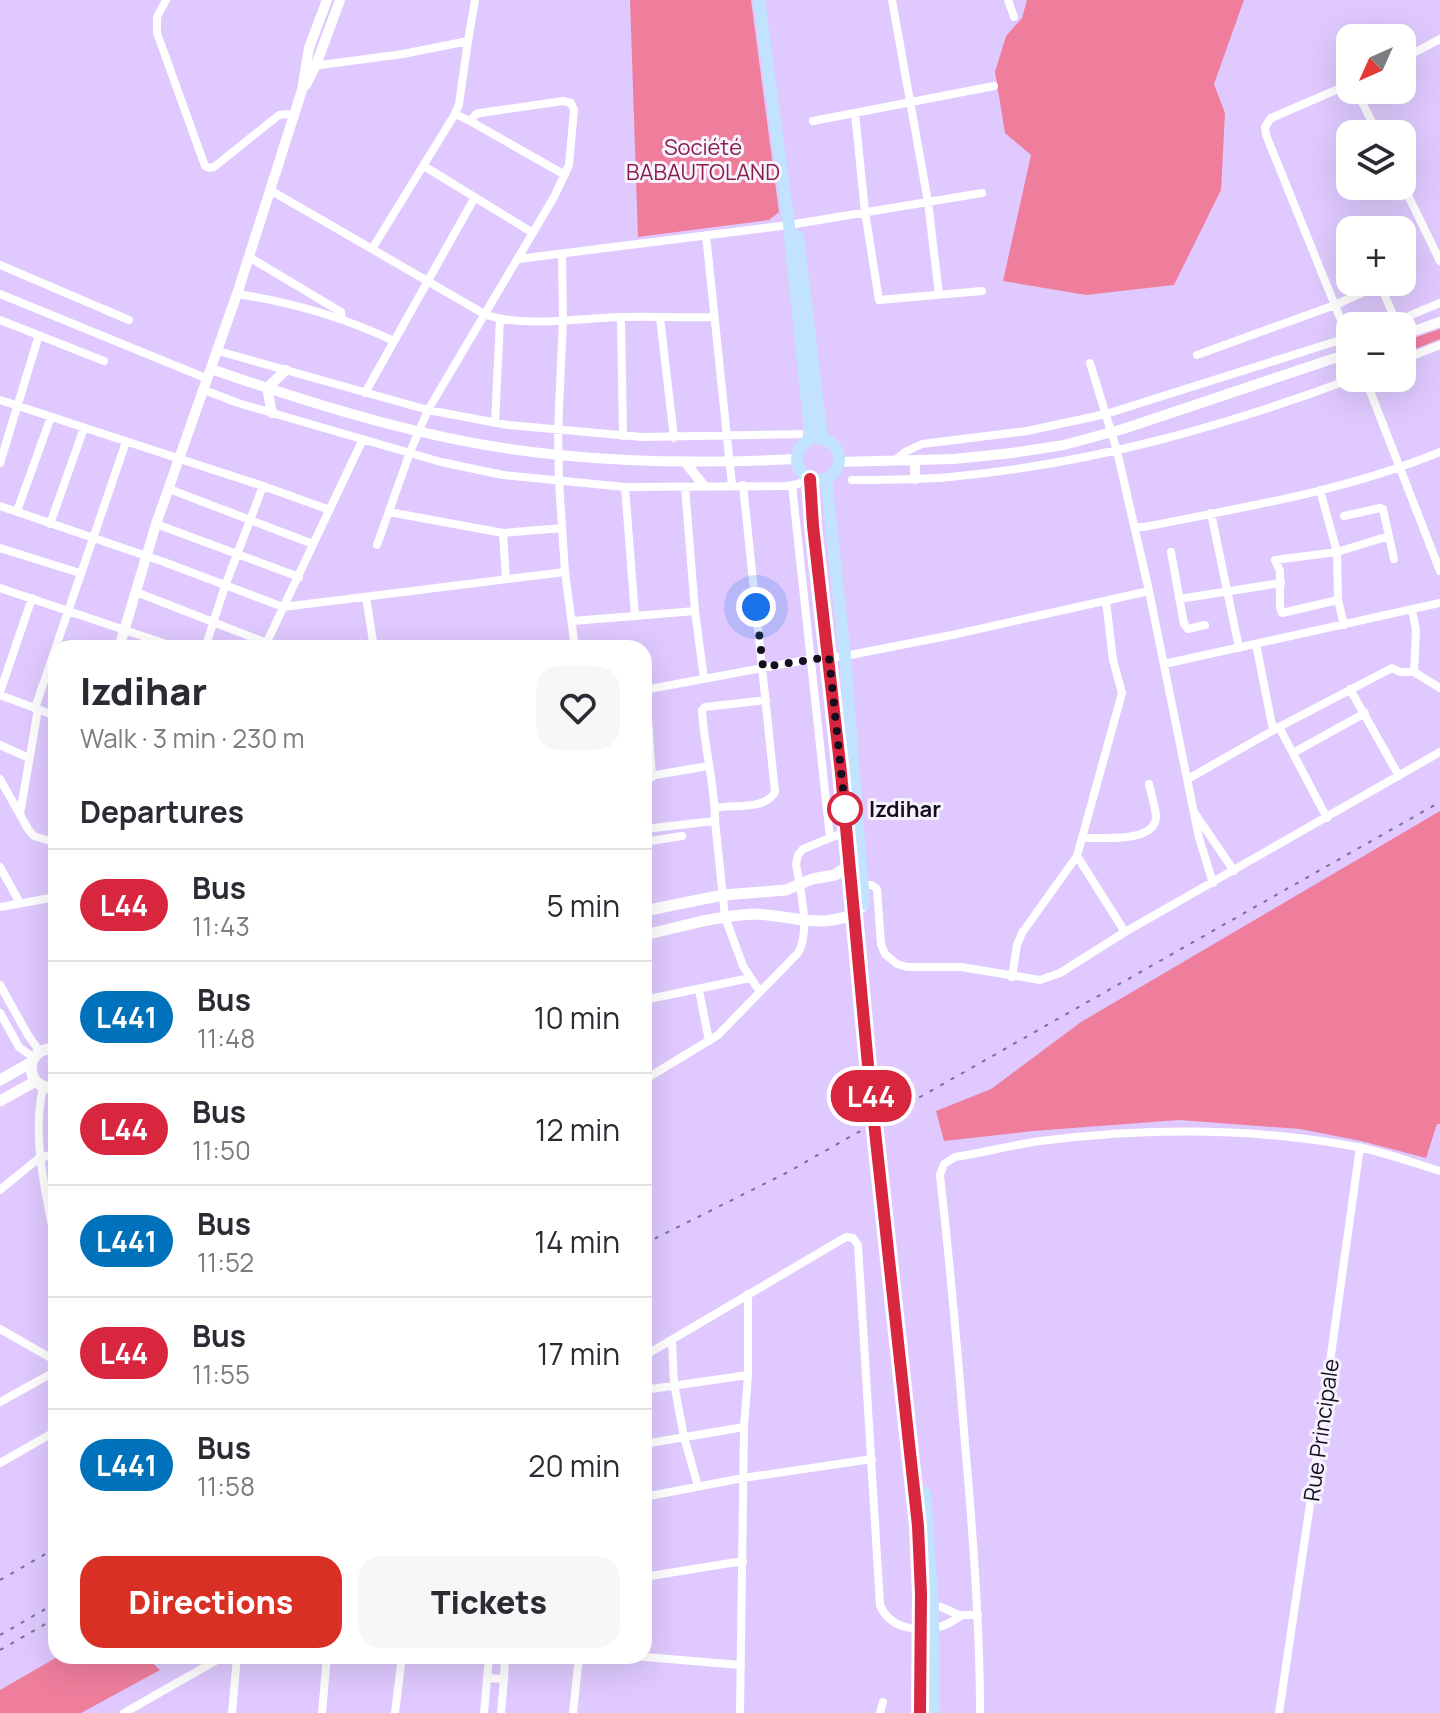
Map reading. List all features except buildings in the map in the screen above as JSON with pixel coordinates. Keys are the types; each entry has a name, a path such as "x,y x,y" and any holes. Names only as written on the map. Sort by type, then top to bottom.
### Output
{"main road":[{"path":"759,0 792,224"},
{"path":"766,0 814,438"},
{"path":"652,909 723,895 771,892 835,875 849,865 809,479 799,468 797,459 800,448 814,438"},
{"path":"809,479 826,478 836,470 838,462 835,447 814,438"},
{"path":"652,933 725,917 764,914 819,921 837,919 855,913 864,904 845,656 826,478"},
{"path":"0,1080 48,1052"},
{"path":"0,1101 45,1085 31,1072 35,1057"},
{"path":"920,1493 927,1628 920,1713"},
{"path":"927,1628 934,1713"}],"street":[{"path":"166,0 157,17 157,33 205,166 214,167 279,115 294,116"},
{"path":"310,66 309,48 327,0"},
{"path":"122,640 156,524 218,351 310,66 340,0"},
{"path":"372,249 455,114 475,0"},
{"path":"892,0 928,202 939,295"},
{"path":"1008,0 1014,17"},
{"path":"310,66 403,54 468,41"},
{"path":"1416,53 1439,42"},
{"path":"813,121 994,86"},
{"path":"1336,90 1271,118 1265,127 1338,312"},
{"path":"377,545 428,410 486,315 569,165 574,110 571,103 563,101 480,113 470,121"},
{"path":"855,113 865,212 879,300 982,291"},
{"path":"455,114 565,175"},
{"path":"424,166 533,233"},
{"path":"270,190 486,315 500,319 563,321 621,317 714,317"},
{"path":"518,259 792,224 982,193"},
{"path":"365,393 475,197"},
{"path":"1410,200 1440,261"},
{"path":"706,235 732,485"},
{"path":"562,254 558,455 565,572 574,640"},
{"path":"249,257 338,310 342,319"},
{"path":"0,265 129,320"},
{"path":"1197,355 1378,287 1383,291 1392,312"},
{"path":"0,294 208,380 272,413 476,470 625,487 792,485 809,479"},
{"path":"237,294 281,301 342,319 394,341"},
{"path":"1416,313 1440,303"},
{"path":"621,317 623,436"},
{"path":"660,318 674,438"},
{"path":"495,423 500,319"},
{"path":"0,320 104,361"},
{"path":"1416,330 1440,322"},
{"path":"0,463 39,335"},
{"path":"894,461 922,444 1014,433 1106,414 1336,343"},
{"path":"1416,354 1440,345"},
{"path":"218,351 428,410 495,423 623,436 814,438"},
{"path":"838,462 954,459 1064,445 1112,433 1336,358"},
{"path":"1090,363 1117,451 1135,527 1202,849 1213,883"},
{"path":"267,388 286,370"},
{"path":"208,380 267,388 419,431 558,455 685,462 797,459"},
{"path":"852,480 962,476 1117,451 1231,421 1336,384"},
{"path":"267,388 272,413"},
{"path":"1370,392 1440,571"},
{"path":"0,400 330,510"},
{"path":"17,511 51,417"},
{"path":"50,524 84,428"},
{"path":"268,640 363,439"},
{"path":"58,640 126,442"},
{"path":"1135,527 1320,490 1400,469 1440,452"},
{"path":"915,460 915,479"},
{"path":"685,462 704,486"},
{"path":"716,808 758,804 773,797 775,785 743,485"},
{"path":"792,485 830,838"},
{"path":"208,640 263,486"},
{"path":"625,487 635,615"},
{"path":"685,487 704,679"},
{"path":"169,489 313,544"},
{"path":"1320,490 1337,552 1338,600 1344,625"},
{"path":"0,506 283,607 565,572"},
{"path":"1344,516 1382,509 1394,559"},
{"path":"389,512 503,533 562,528"},
{"path":"1211,513 1239,648"},
{"path":"156,524 299,577"},
{"path":"503,533 506,579"},
{"path":"1338,600 1282,613 1281,583 1275,560 1337,552 1389,536"},
{"path":"1430,544 1440,539"},
{"path":"0,548 80,573"},
{"path":"1171,552 1185,627 1205,625"},
{"path":"1179,599 1281,583"},
{"path":"0,588 154,640"},
{"path":"652,689 952,635 1149,591"},
{"path":"136,592 255,640"},
{"path":"366,597 373,640"},
{"path":"32,598 0,694 48,713"},
{"path":"1012,977 1022,933 1077,856 1122,693 1113,660 1106,601"},
{"path":"1164,664 1440,603"},
{"path":"1412,610 1416,630 1414,672"},
{"path":"573,621 695,611"},
{"path":"1256,644 1276,728 1293,753 1327,818"},
{"path":"1188,779 1276,728 1392,668 1400,672 1414,672 1440,688"},
{"path":"20,814 36,709 48,671"},
{"path":"1350,689 1399,776"},
{"path":"760,992 739,956 725,917 716,808 702,710 705,707 766,700"},
{"path":"1293,753 1365,713"},
{"path":"0,745 29,758"},
{"path":"863,885 872,885 878,891 881,944 892,962 907,967 961,967 1012,977 1049,978 1440,752"},
{"path":"652,776 708,766"},
{"path":"0,779 28,829 34,836 48,840"},
{"path":"1083,838 1146,833 1156,817 1149,784"},
{"path":"1195,814 1234,871"},
{"path":"652,828 715,821"},
{"path":"652,1075 718,1035 800,950 804,919 796,859 800,851 847,831"},
{"path":"652,841 682,836"},
{"path":"1077,856 1125,932"},
{"path":"0,867 20,903"},
{"path":"0,907 48,898"},
{"path":"652,999 750,978"},
{"path":"0,985 28,1035 35,1057"},
{"path":"699,990 709,1041"},
{"path":"0,1013 19,1047 35,1057"},
{"path":"45,1085 39,1112 39,1158 48,1199"},
{"path":"980,1713 978,1615 959,1366 940,1175 944,1164 955,1157 1037,1142 1137,1133 1233,1132 1360,1147 1440,1171"},
{"name":"Rue Principale","path":"1279,1713 1360,1147"},
{"path":"0,1190 39,1158 48,1156"},
{"path":"652,1351 846,1237 853,1238 856,1241 880,1605 894,1624 903,1627 943,1626 962,1615"},
{"path":"740,1713 748,1294"},
{"path":"0,1329 48,1356"},
{"path":"672,1340 674,1384 684,1437 698,1486"},
{"path":"1,1400 48,1375"},
{"path":"652,1388 748,1375"},
{"path":"652,1443 744,1427"},
{"path":"0,1463 48,1436"},
{"path":"652,1495 872,1459"},
{"path":"652,1576 743,1561"},
{"path":"927,1607 941,1607 955,1614 978,1615"},
{"path":"652,1658 741,1665"},
{"path":"124,1713 210,1664"},
{"path":"232,1713 236,1664"},
{"path":"322,1713 326,1664"},
{"path":"395,1713 401,1664"},
{"path":"484,1713 488,1664"},
{"path":"501,1713 505,1664"},
{"path":"573,1713 578,1664"},
{"path":"487,1678 504,1679"},
{"path":"880,1713 883,1702"}],"green space":[{"name":"Société BABAUTOLAND","path":"630,0 751,0 779,212 769,220 638,237"},
{"path":"1027,0 1244,0 1214,84 1225,113 1221,190 1174,285 1086,295 1003,281 1031,155 1005,133 995,72 1006,36 1022,18"},
{"path":"1440,329 1440,339 1416,348 1416,337"},
{"path":"1440,811 1440,1124 1437,1124 1426,1158 1300,1129 1179,1120 944,1141 936,1111 991,1089 1081,1022"},
{"path":"48,1662 154,1664 160,1670 81,1713 0,1713 0,1690"}],"railway":[{"path":"652,1240 788,1172 1440,802"},
{"path":"0,1580 48,1553"},
{"path":"0,1635 48,1608"},
{"path":"0,1650 48,1623"}],"bus line":[{"name":"L44","path":"810,479 869,1076 915,1492 921,1594 920,1713"}],"place":[{"name":"Izdihar","path":"845,809"}],"route":[{"path":"756,607 763,667 829,657 845,809"}]}
